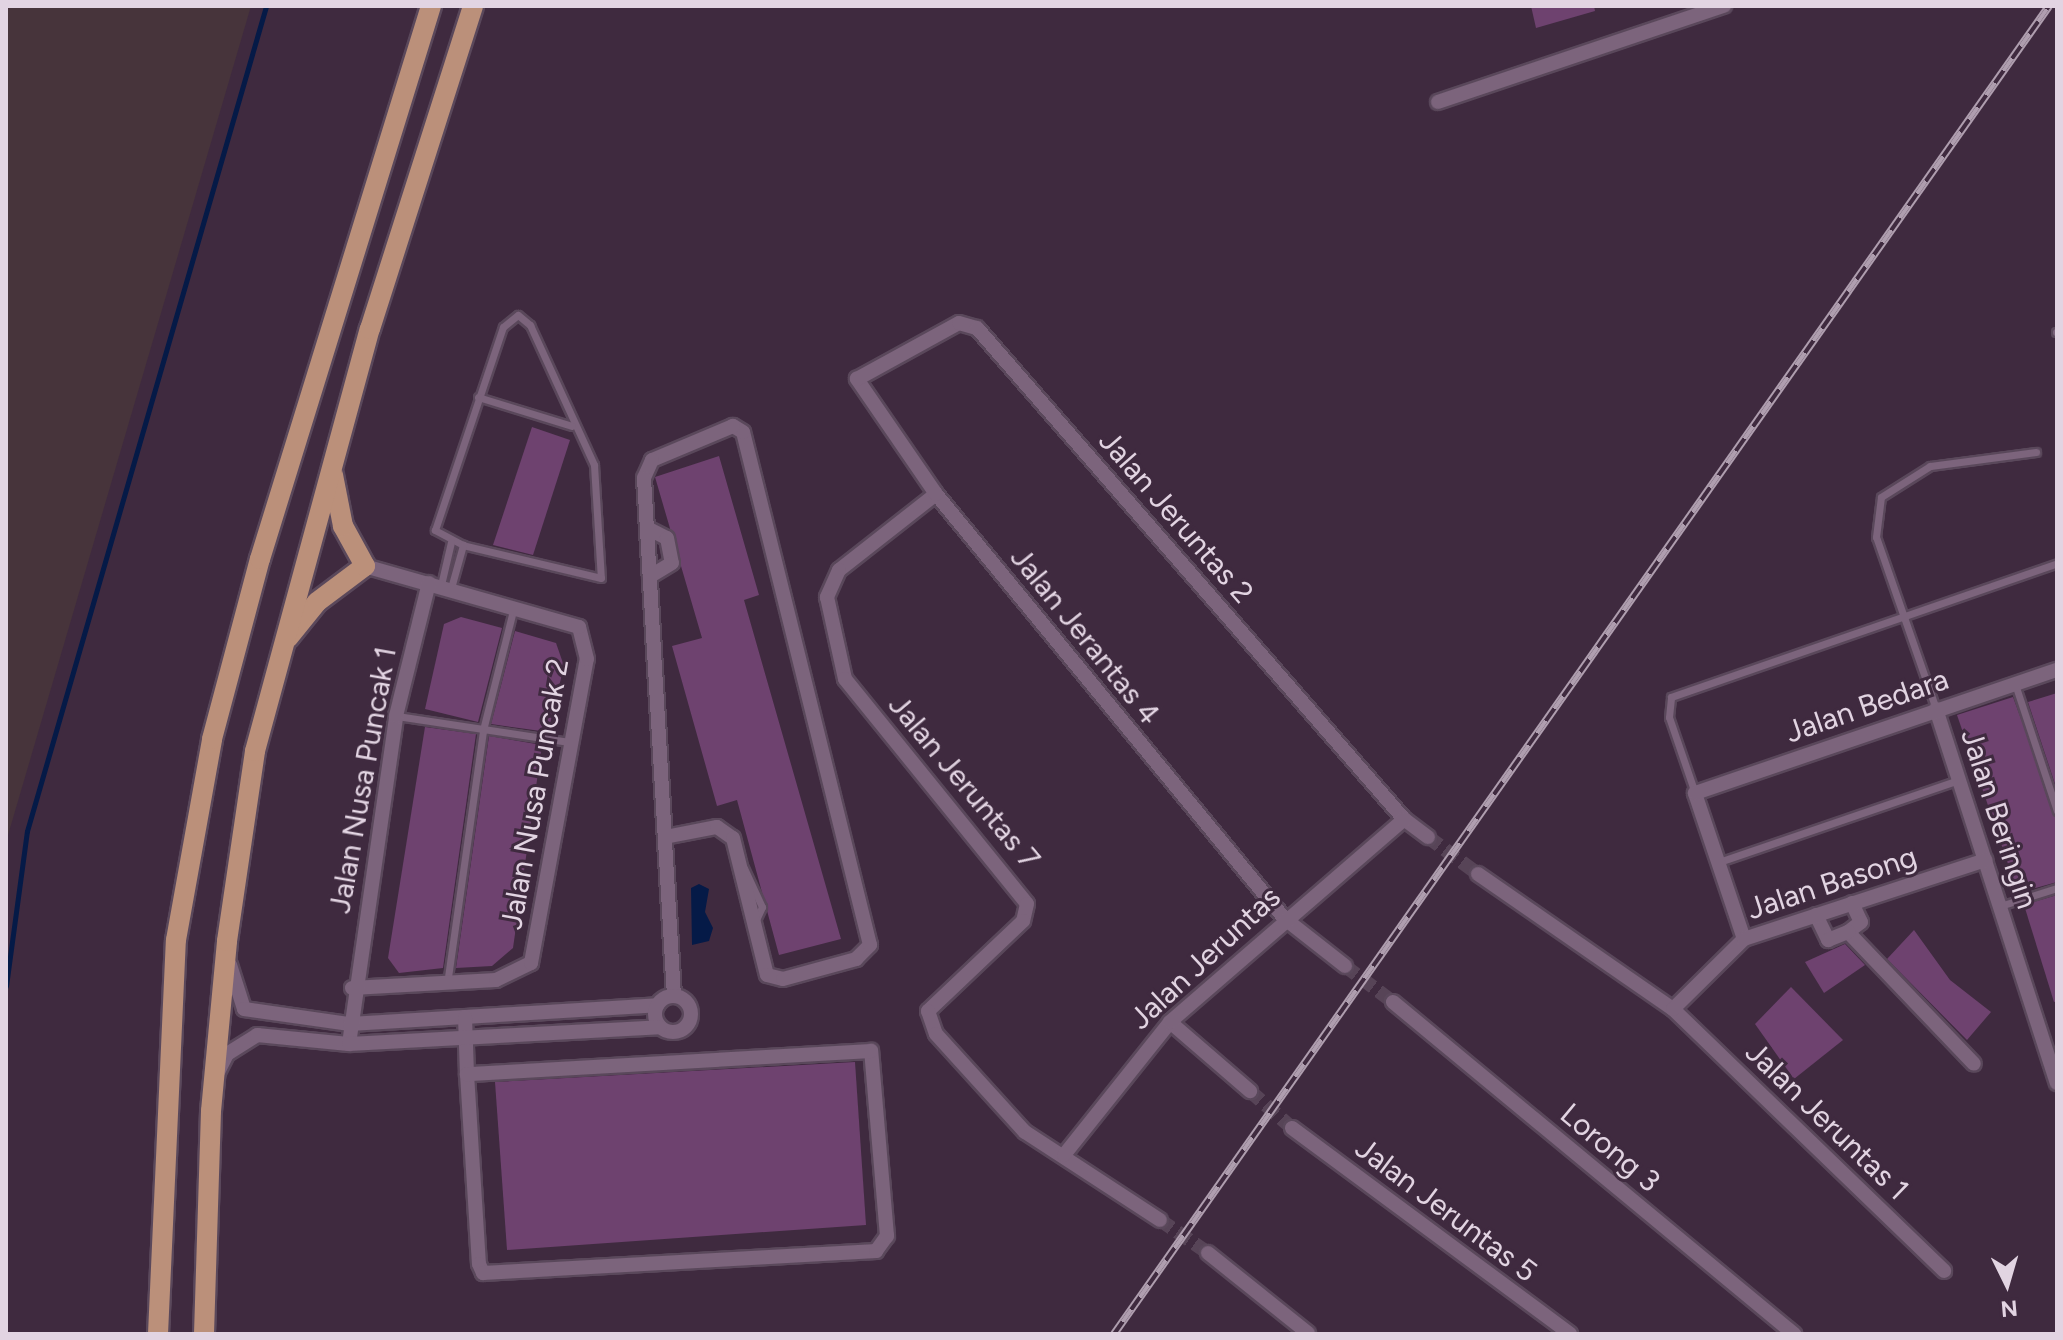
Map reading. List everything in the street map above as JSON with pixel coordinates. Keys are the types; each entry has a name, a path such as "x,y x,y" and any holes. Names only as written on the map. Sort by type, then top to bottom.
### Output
{"main road":[{"path":"158,1334 176,940 212,739 264,544 431,6"},
{"path":"204,1334 215,1077 227,941 255,751 332,470 473,6"},
{"path":"283,644 317,602 365,566 343,526 332,470"}],"street":[{"path":"1438,102 1724,6"},
{"name":"Jalan Jeruntas 2","path":"857,379 959,323 977,328 1404,819 1428,837"},
{"name":"Jalan Jerantas 4","path":"857,379 936,494 1284,918"},
{"path":"665,837 717,827 733,838 762,966 774,978 856,959 870,945 743,432 722,427 652,460 644,478 674,996"},
{"name":"Jalan Jeruntas 7","path":"936,494 839,570 827,597 845,679 1022,892 1023,921 928,1011 936,1034 1025,1132 1064,1155"},
{"path":"647,528 667,538 672,563 650,576"},
{"path":"365,566 515,605"},
{"name":"Jalan Nusa Puncak 1","path":"349,1044 352,988 396,716 440,585"},
{"name":"Jalan Nusa Puncak 2","path":"352,988 447,984 516,976 531,963 585,642 579,627 515,605"},
{"name":"Jalan Bedara","path":"1695,793 2057,670"},
{"name":"Jalan Beringin","path":"1936,709 2056,1078"},
{"path":"1695,793 1744,939"},
{"name":"Jalan Jeruntas","path":"1064,1155 1170,1022 1284,918 1404,819"},
{"name":"Jalan Basong","path":"1673,1009 1744,939 1985,860"},
{"path":"1478,874 1673,1009"},
{"path":"1816,915 1828,940 1848,932 1861,922 1852,903"},
{"path":"1284,918 1345,966"},
{"path":"1848,932 1974,1064"},
{"path":"227,941 235,999 244,1009 350,1024 657,1005 674,996"},
{"path":"215,1077 227,1054 257,1035 349,1044 660,1027 677,1032 690,1019 686,1001 674,996"},
{"name":"Lorong 3","path":"1393,1002 1794,1334"},
{"path":"657,1005 660,1027"},
{"name":"Jalan Jeruntas 1","path":"1673,1009 1944,1271"},
{"path":"465,1017 467,1074 479,1264 493,1277 876,1251 887,1236 871,1051 467,1074"},
{"path":"1170,1022 1250,1091"},
{"name":"Jalan Jeruntas 5","path":"1292,1128 1570,1334"},
{"path":"1064,1155 1160,1220"},
{"path":"1208,1253 1308,1333"}],"lane":[{"path":"518,315 530,325 572,426 594,465 601,578 451,542 434,524 478,397 503,327 518,315"},
{"path":"478,397 572,426"},
{"path":"1936,709 1875,528 1887,489 1930,466 2036,452"},
{"path":"440,585 451,542"},
{"path":"440,585 463,545"},
{"path":"1695,793 1669,717 1671,697 2057,563"},
{"path":"447,984 483,730 515,605"},
{"path":"2015,683 2057,811"},
{"path":"396,716 569,742"},
{"path":"1719,863 1959,780"},
{"path":"2000,906 2057,888"}],"shaded area":[{"path":"6,6 251,6 6,842"}],"water":[{"path":"699,884 709,889 705,912 713,928 709,941 692,945 691,888"}],"building":[{"path":"1531,6 1594,6 1595,11 1536,28"},
{"path":"532,427 570,440 533,555 493,545"},
{"path":"719,456 759,595 744,600 841,939 779,955 737,800 717,806 672,646 702,638 655,477"},
{"path":"461,617 502,628 478,722 425,709 444,624"},
{"path":"515,631 556,643 564,666 548,732 491,724"},
{"path":"2057,693 2057,790 2028,702"},
{"path":"2013,697 2057,817 2057,882 2018,893 1957,715"},
{"path":"425,727 476,734 443,968 399,973 388,958"},
{"path":"489,736 542,745 513,948 492,966 456,968"},
{"path":"2057,895 2057,1001 2054,1002 2024,905"},
{"path":"1914,930 1950,980 1991,1012 1967,1040 1887,959"},
{"path":"1845,944 1865,965 1824,993 1805,962"},
{"path":"1791,987 1843,1040 1794,1079 1755,1024"},
{"path":"855,1062 866,1225 507,1250 495,1082"}],"waterway":[{"path":"6,986 27,831 266,6"}],"tunnel":[{"path":"1428,837 1478,874"},
{"path":"1345,966 1393,1002"},
{"path":"1250,1091 1292,1128"},
{"path":"1160,1220 1208,1253"}],"railway":[{"path":"1114,1334 2049,6"}]}
